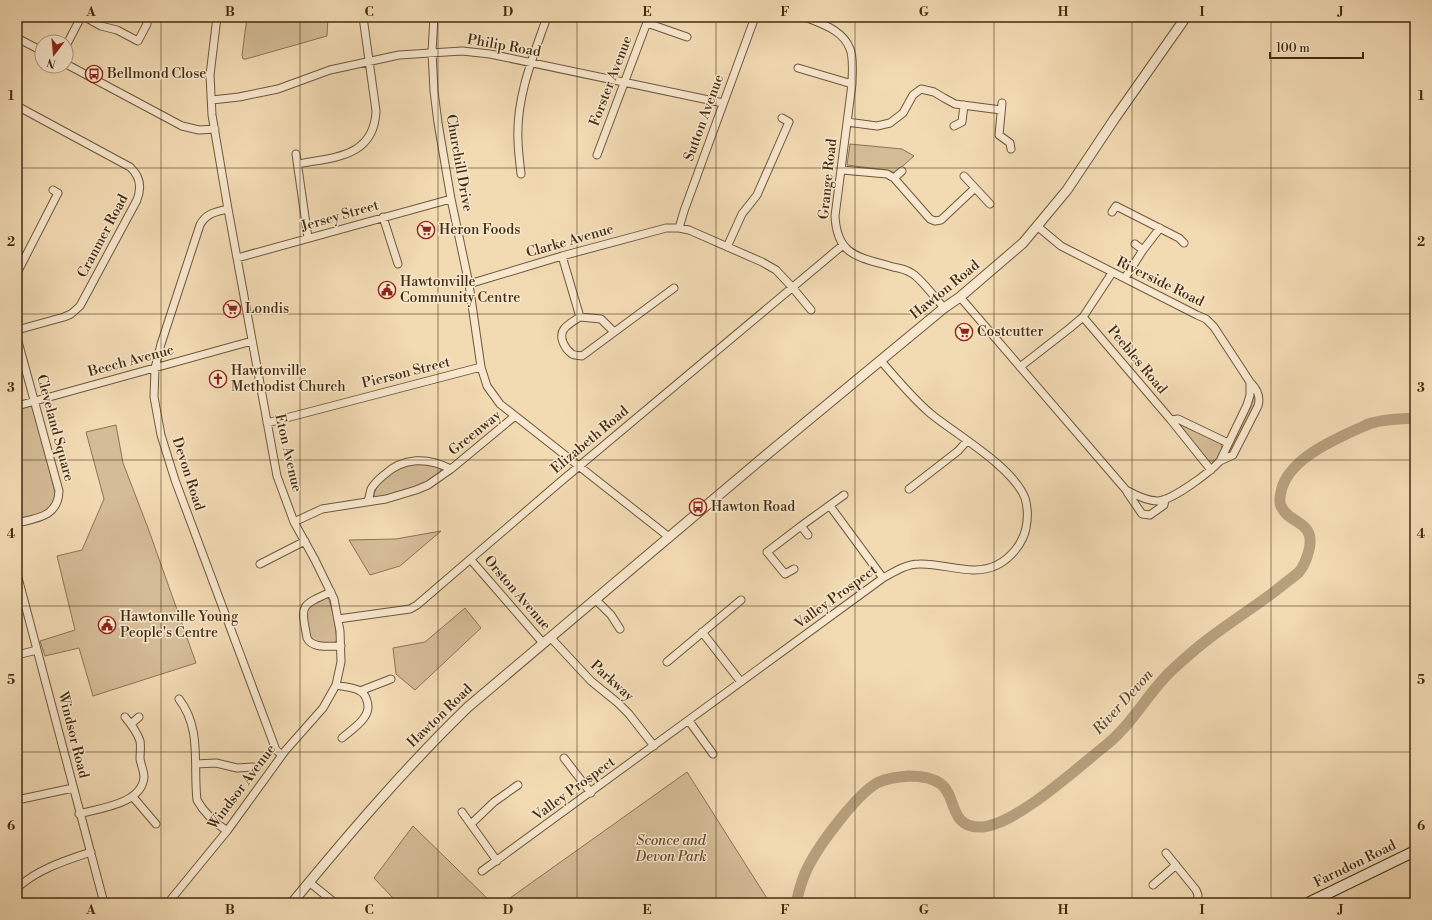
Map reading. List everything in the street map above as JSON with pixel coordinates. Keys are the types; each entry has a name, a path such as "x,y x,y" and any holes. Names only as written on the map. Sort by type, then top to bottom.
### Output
{"main road":[{"name":"Farndon Road","path":"1308,903 1415,851"}],"street":[{"path":"72,34 81,17"},
{"path":"84,17 101,26 117,30 138,41 147,24"},
{"name":"Eton Avenue","path":"216,17 210,75 215,129 228,209 277,476 294,522 331,592 338,618 341,662 336,685"},
{"path":"298,164 347,155 356,150 368,137 374,125 376,111 363,17"},
{"name":"Churchill Drive","path":"434,17 432,52 434,90 438,123 451,199 469,284 481,367 487,386 500,404 669,537"},
{"path":"521,174 518,139 523,90 547,17"},
{"name":"Sutton Avenue","path":"679,228 755,17"},
{"name":"Grange Road","path":"805,17 828,27 842,36 850,49 853,63 842,170 835,216 838,237 843,245"},
{"name":"Hawton Road","path":"292,903 381,797 468,706 1023,243 1067,190 1115,118 1186,17"},
{"path":"648,20 684,38"},
{"name":"Forster Avenue","path":"597,155 648,20"},
{"path":"17,38 34,47"},
{"name":"Philip Road","path":"212,100 239,97 278,89 330,70 399,55 462,51 490,54 723,103"},
{"path":"74,68 182,126 199,130 215,129"},
{"path":"798,68 852,84"},
{"path":"847,122 876,126 890,123 903,113 920,86 955,104 1002,106 999,135 1012,144"},
{"path":"954,126 962,125 964,105"},
{"name":"Cranmer Road","path":"17,106 130,167 138,176 140,187 137,200 80,306 71,314 64,317 17,330"},
{"path":"727,247 742,214 757,195 789,121"},
{"path":"296,154 308,238"},
{"path":"842,170 887,174 894,178 930,219 935,221 941,220 976,188"},
{"path":"894,178 902,171"},
{"path":"964,176 990,204"},
{"path":"17,272 58,193"},
{"name":"Jersey Street","path":"237,258 451,199"},
{"path":"1112,212 1116,206 1182,240 1175,246"},
{"name":"Devon Road","path":"228,209 212,212 202,221 163,337 155,368 154,397 161,435 175,480 273,743 276,750 282,756"},
{"path":"383,217 398,264"},
{"name":"Riverside Road","path":"1036,226 1061,246 1198,315 1210,323 1255,388 1259,397 1258,406 1233,455 1220,461 1211,470 1184,490 1157,501 1136,496 1126,490"},
{"name":"Clarke Avenue","path":"469,284 562,256 666,228 679,228"},
{"path":"679,228 689,230 762,262 776,270 811,310"},
{"path":"1125,278 1143,250 1160,228"},
{"path":"1135,244 1143,250"},
{"path":"843,245 859,257 914,274 944,308"},
{"name":"Elizabeth Road","path":"338,618 410,609 417,605 843,245"},
{"path":"562,256 580,317"},
{"path":"1020,367 1083,317 1112,273"},
{"path":"614,332 601,319 580,317 564,328 562,341 571,353 582,356 674,288"},
{"name":"Riverside Road","path":"960,297 1126,490 1142,514 1150,515 1164,505 1165,499"},
{"name":"Peebles Road","path":"1083,317 1211,470"},
{"name":"Cleveland Square","path":"17,338 59,491 59,497 54,509 50,513 17,523"},
{"name":"Beech Avenue","path":"17,406 252,341"},
{"name":"Valley Prospect","path":"482,871 591,793 883,578 902,568 918,564 938,564 971,570 985,569 997,565 1009,557 1019,545 1025,533 1028,516 1025,498 1015,480 995,462 918,403 881,361"},
{"name":"Pierson Street","path":"267,422 481,367"},
{"name":"Riverside Road","path":"1220,461 1249,400 1250,382"},
{"name":"Greenway","path":"294,522 322,509 386,499 428,485 451,469 515,416"},
{"path":"1170,420 1178,419 1228,443"},
{"path":"909,489 958,451 967,441"},
{"name":"Greenway","path":"368,502 372,489 377,481 396,466 410,461 421,460 442,465 451,469"},
{"path":"794,568 785,574 767,552 844,495"},
{"path":"830,506 883,578"},
{"path":"801,526 808,535"},
{"path":"260,564 305,542"},
{"name":"Orston Avenue","path":"471,560 547,640"},
{"name":"Windsor Road","path":"17,574 79,814 91,852 104,903"},
{"path":"331,592 308,604 304,608 303,614 307,638 308,641 314,645 341,646"},
{"path":"595,599 611,615 620,629"},
{"path":"667,662 741,600"},
{"path":"702,632 741,682"},
{"name":"Parkway","path":"547,640 591,681 618,703 629,714 654,746"},
{"path":"17,655 37,650"},
{"path":"360,691 391,679"},
{"path":"336,685 360,691 365,695 368,704 368,712 363,719 342,738"},
{"name":"Windsor Avenue","path":"168,903 227,831 282,756 323,708 336,685"},
{"path":"179,699 184,705 193,725 195,735 197,800 202,809 227,831"},
{"path":"79,814 122,802 134,797 142,784 144,776 140,761 140,741 131,724 125,717"},
{"path":"131,724 139,717"},
{"path":"688,721 713,754"},
{"path":"564,758 591,793"},
{"path":"196,764 216,763 237,768 253,767"},
{"path":"470,824 494,802 518,785"},
{"path":"17,800 73,788"},
{"path":"134,797 156,824"},
{"path":"462,812 497,861"},
{"path":"17,888 39,872 61,862 91,852"},
{"path":"1166,853 1196,890 1198,895 1197,903"},
{"path":"1153,886 1176,865"},
{"path":"309,882 335,903"}],"green space":[{"path":"247,17 328,17 327,36 243,59 242,55"},
{"path":"850,144 902,149 914,156 895,173 887,170 847,165"},
{"path":"1254,389 1258,400 1235,450 1226,457 1251,406"},
{"path":"33,405 56,496 53,506 45,513 17,521 17,410"},
{"path":"116,425 123,463 196,663 93,696 79,648 45,656 40,641 75,630 57,556 82,550 104,499 86,432"},
{"path":"1181,425 1221,443 1222,451 1218,457 1214,461 1207,461 1180,427"},
{"path":"422,464 440,467 441,473 410,490 392,495 375,497 375,490 378,485 391,473 408,465"},
{"path":"441,531 400,566 370,575 349,540 396,539"},
{"path":"326,597 329,599 334,618 337,640 334,643 316,643 310,639 305,614 308,607"},
{"path":"465,608 481,628 415,690 396,674 393,648 425,642"},
{"name":"Sconce and Devon Park","path":"687,772 770,903 503,903"},
{"path":"413,826 492,903 394,903 393,898 374,878"}],"waterway":[{"name":"River Devon","path":"796,903 806,871 820,846 859,798 868,789 881,781 909,776 934,780 946,789 958,817 969,826 979,827 993,825 1009,818 1045,795 1115,738 1154,689 1184,659 1212,636 1275,591 1301,570 1309,550 1309,533 1301,524 1285,512 1280,503 1285,481 1291,471 1310,454 1368,424 1388,420 1415,418"}],"place":[{"name":"Bellmond Close","path":"94,74"},
{"name":"Heron Foods","path":"426,230"},
{"name":"Hawtonville Community Centre","path":"387,290"},
{"name":"Londis","path":"232,309"},
{"name":"Costcutter","path":"964,332"},
{"name":"Hawtonville Methodist Church","path":"218,379"},
{"name":"Hawton Road","path":"698,507"},
{"name":"Hawtonville Young People's Centre","path":"107,625"}]}
